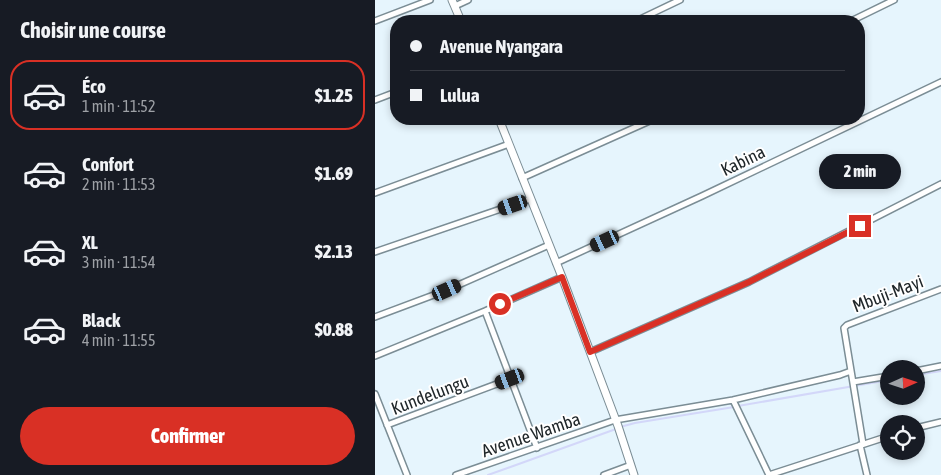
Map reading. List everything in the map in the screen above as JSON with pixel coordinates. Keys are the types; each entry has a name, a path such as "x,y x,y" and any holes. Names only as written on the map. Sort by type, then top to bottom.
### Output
{"main road":[{"path":"454,3 459,15"},
{"path":"501,125 562,277 634,475"}],"street":[{"path":"391,15 430,0"},
{"path":"454,3 468,0"},
{"path":"649,15 680,0"},
{"path":"863,15 894,0"},
{"path":"375,21 390,15"},
{"name":"Kabina","path":"865,118 941,82"},
{"path":"375,100 390,94"},
{"path":"522,178 641,125"},
{"name":"Kabina","path":"556,263 851,125"},
{"path":"375,193 509,144"},
{"path":"590,352 749,282 941,184"},
{"path":"375,252 530,199"},
{"path":"375,317 447,290 549,245"},
{"path":"375,356 562,277"},
{"name":"Mbuji-Mayi","path":"867,475 844,330 845,326 941,289"},
{"path":"485,311 537,448"},
{"path":"925,369 941,366"},
{"name":"Avenue Wamba","path":"456,475 537,448 617,426 840,376 851,371"},
{"path":"853,382 880,378"},
{"name":"Kundelungu","path":"387,425 510,379"},
{"path":"375,394 407,475"},
{"path":"733,400 769,475 880,439"},
{"path":"925,426 941,422"},
{"path":"604,475 631,465"}],"waterway":[{"path":"925,374 941,371"},
{"path":"738,406 880,382"},
{"path":"620,427 734,407"},
{"path":"488,475 616,429"}],"route":[{"path":"500,304 562,277 590,352 749,282 860,226"}]}
